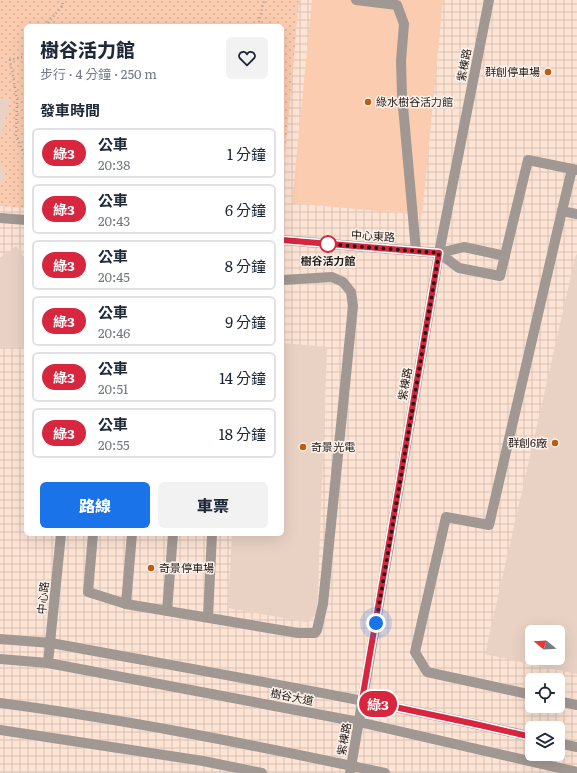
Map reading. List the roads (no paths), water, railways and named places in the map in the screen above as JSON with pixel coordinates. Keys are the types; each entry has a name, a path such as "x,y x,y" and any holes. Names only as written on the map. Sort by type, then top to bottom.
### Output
{"street":[{"path":"356,0 397,5 404,24 401,60 402,95 416,251"},
{"name":"紫棟路","path":"351,769 439,253 489,0"},
{"path":"439,253 459,268 500,276 528,160 574,170 562,211 489,525 446,517 415,652 427,672 525,693"},
{"path":"562,211 577,214"},
{"path":"0,218 24,220"},
{"name":"中心東路","path":"284,240 439,253"},
{"path":"439,253 464,247 505,256"},
{"path":"92,536 88,592 126,604 298,633 315,633 323,604 353,306 351,292 343,282 332,277 284,280"},
{"name":"中心路","path":"48,663 61,536"},
{"path":"126,604 132,536"},
{"path":"167,611 173,536"},
{"path":"208,618 212,536"},
{"name":"樹谷大道","path":"0,639 51,643 362,700 525,735"},
{"name":"樹谷大道","path":"0,659 48,663 359,722 577,772"},
{"path":"565,702 577,705"},
{"path":"0,703 230,740 351,769 385,773"},
{"path":"0,730 203,761 262,773"},
{"path":"565,744 577,747"}],"place":[{"name":"群創停車場","path":"548,72"},
{"name":"綠水樹谷活力館","path":"368,102"},
{"name":"樹谷活力館","path":"328,244"},
{"name":"群創6廠","path":"555,443"},
{"name":"奇景光電","path":"303,447"},
{"name":"奇景停車場","path":"151,568"}]}
